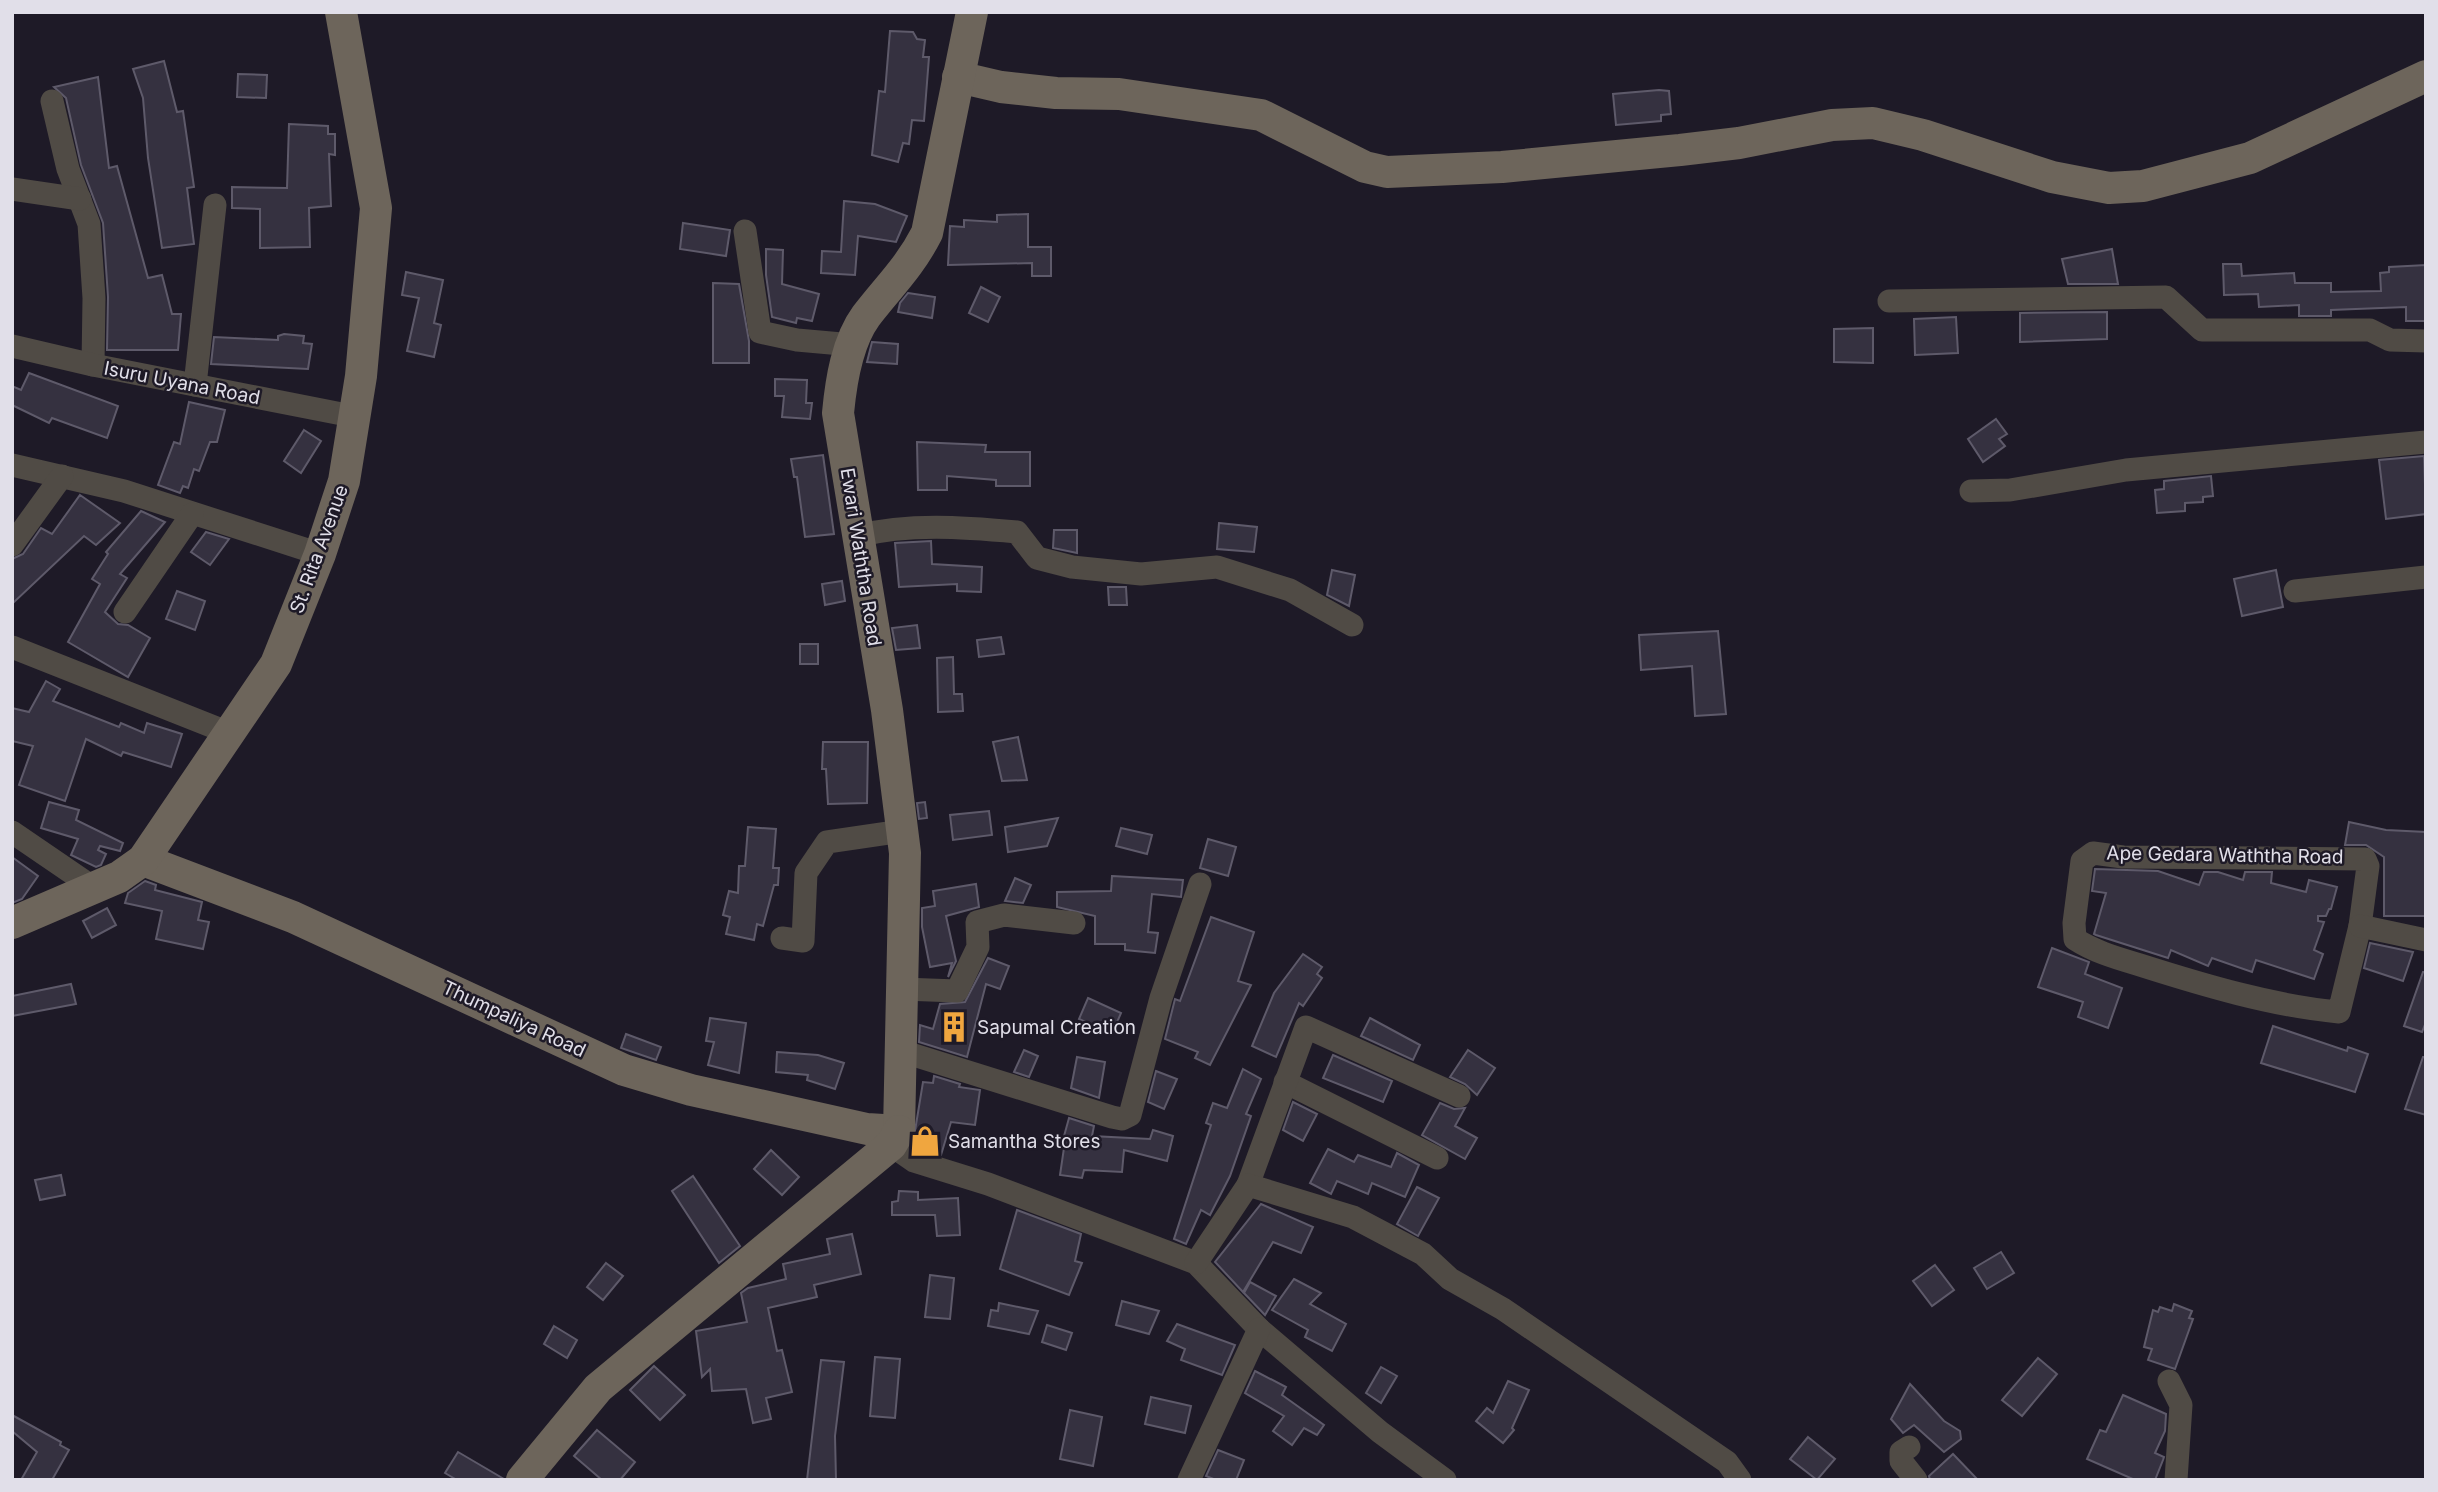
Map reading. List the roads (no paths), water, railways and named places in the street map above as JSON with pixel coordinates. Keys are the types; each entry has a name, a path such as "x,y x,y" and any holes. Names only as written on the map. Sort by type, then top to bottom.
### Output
{"street":[{"name":"St. Rita Avenue","path":"12,923 119,877 142,860 276,664 320,554 344,481 352,416 361,376 376,208 341,12"},
{"name":"Ewari Waththa Road","path":"895,1138 901,1051 905,853 887,710 856,536 838,413 841,381 866,317 911,264 927,233 972,12"},
{"path":"958,77 1001,87 1056,93 1119,94 1261,115 1365,167 1387,172 1502,167 1680,150 1739,144 1832,125 1873,123 1923,135 2052,177 2109,188 2143,186 2250,158 2426,76"},
{"path":"52,101 68,169 89,224 93,256 93,365"},
{"path":"12,189 80,199"},
{"path":"195,385 215,205"},
{"path":"745,231 760,332 853,345"},
{"path":"1889,302 2166,297 2202,330 2370,330 2390,340 2426,341"},
{"name":"Isuru Uyana Road","path":"12,346 93,365 352,416"},
{"path":"1971,491 2010,490 2126,470 2426,442"},
{"path":"12,465 124,491 320,554"},
{"path":"12,545 62,476"},
{"path":"125,612 192,514"},
{"path":"856,536 892,528 956,527 1017,531 1037,558 1072,567 1141,574 1217,567 1290,590 1352,625"},
{"path":"2295,590 2426,577"},
{"path":"12,647 229,733"},
{"path":"782,938 803,941 806,873 827,842 902,831"},
{"path":"12,832 94,888"},
{"name":"Ape Gedara Waththa Road","path":"2093,853 2123,857 2358,857 2365,859 2368,866 2360,926 2339,1012 2255,996 2168,974 2090,949 2076,939 2074,923 2082,861 2093,853"},
{"name":"Thumpaliya Road","path":"142,860 293,917 624,1070 691,1090 895,1138"},
{"path":"901,1051 1112,1117 1122,1119 1130,1115 1161,998 1200,884"},
{"path":"902,989 957,990 978,947 977,922 1004,915 1074,923"},
{"path":"2360,926 2426,940"},
{"path":"1196,1263 1248,1185 1306,1027 1459,1096"},
{"path":"1284,1082 1437,1158"},
{"path":"522,1480 598,1388 895,1138 914,1161 988,1184 1196,1263 1259,1329 1380,1432 1445,1480"},
{"path":"1248,1185 1353,1217 1423,1254 1450,1279 1503,1309 1727,1462 1740,1480"},
{"path":"1189,1480 1259,1329"},
{"path":"2169,1381 2181,1405 2176,1480"},
{"path":"1909,1447 1901,1452 1901,1461 1916,1480"}],"place":[{"name":"Sapumal Creation","path":"954,1027"},
{"name":"Samantha Stores","path":"925,1141"}]}
